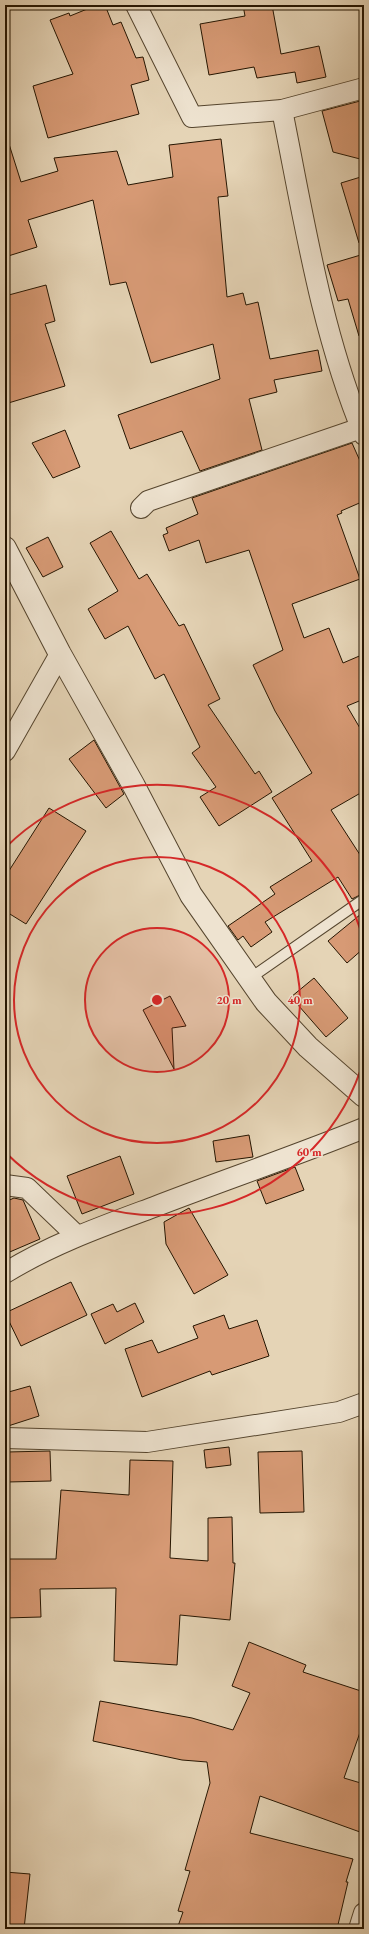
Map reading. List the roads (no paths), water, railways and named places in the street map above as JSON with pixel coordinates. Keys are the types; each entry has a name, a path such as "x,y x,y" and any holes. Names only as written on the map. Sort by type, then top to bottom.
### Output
{"street":[{"path":"136,5 192,117 282,110 364,88"},
{"path":"142,508 148,501 363,430 338,361 314,267 282,110"},
{"path":"5,548 60,654 134,786 191,895 266,1002 308,1047 364,1096"},
{"path":"5,751 60,654"},
{"path":"5,1273 24,1261 77,1236 284,1160 364,1128"},
{"path":"5,1185 27,1188 77,1236"},
{"path":"5,1438 147,1442 339,1412 364,1403"},
{"path":"358,1929 364,1913"}],"lane":[{"path":"249,979 364,899"}]}
